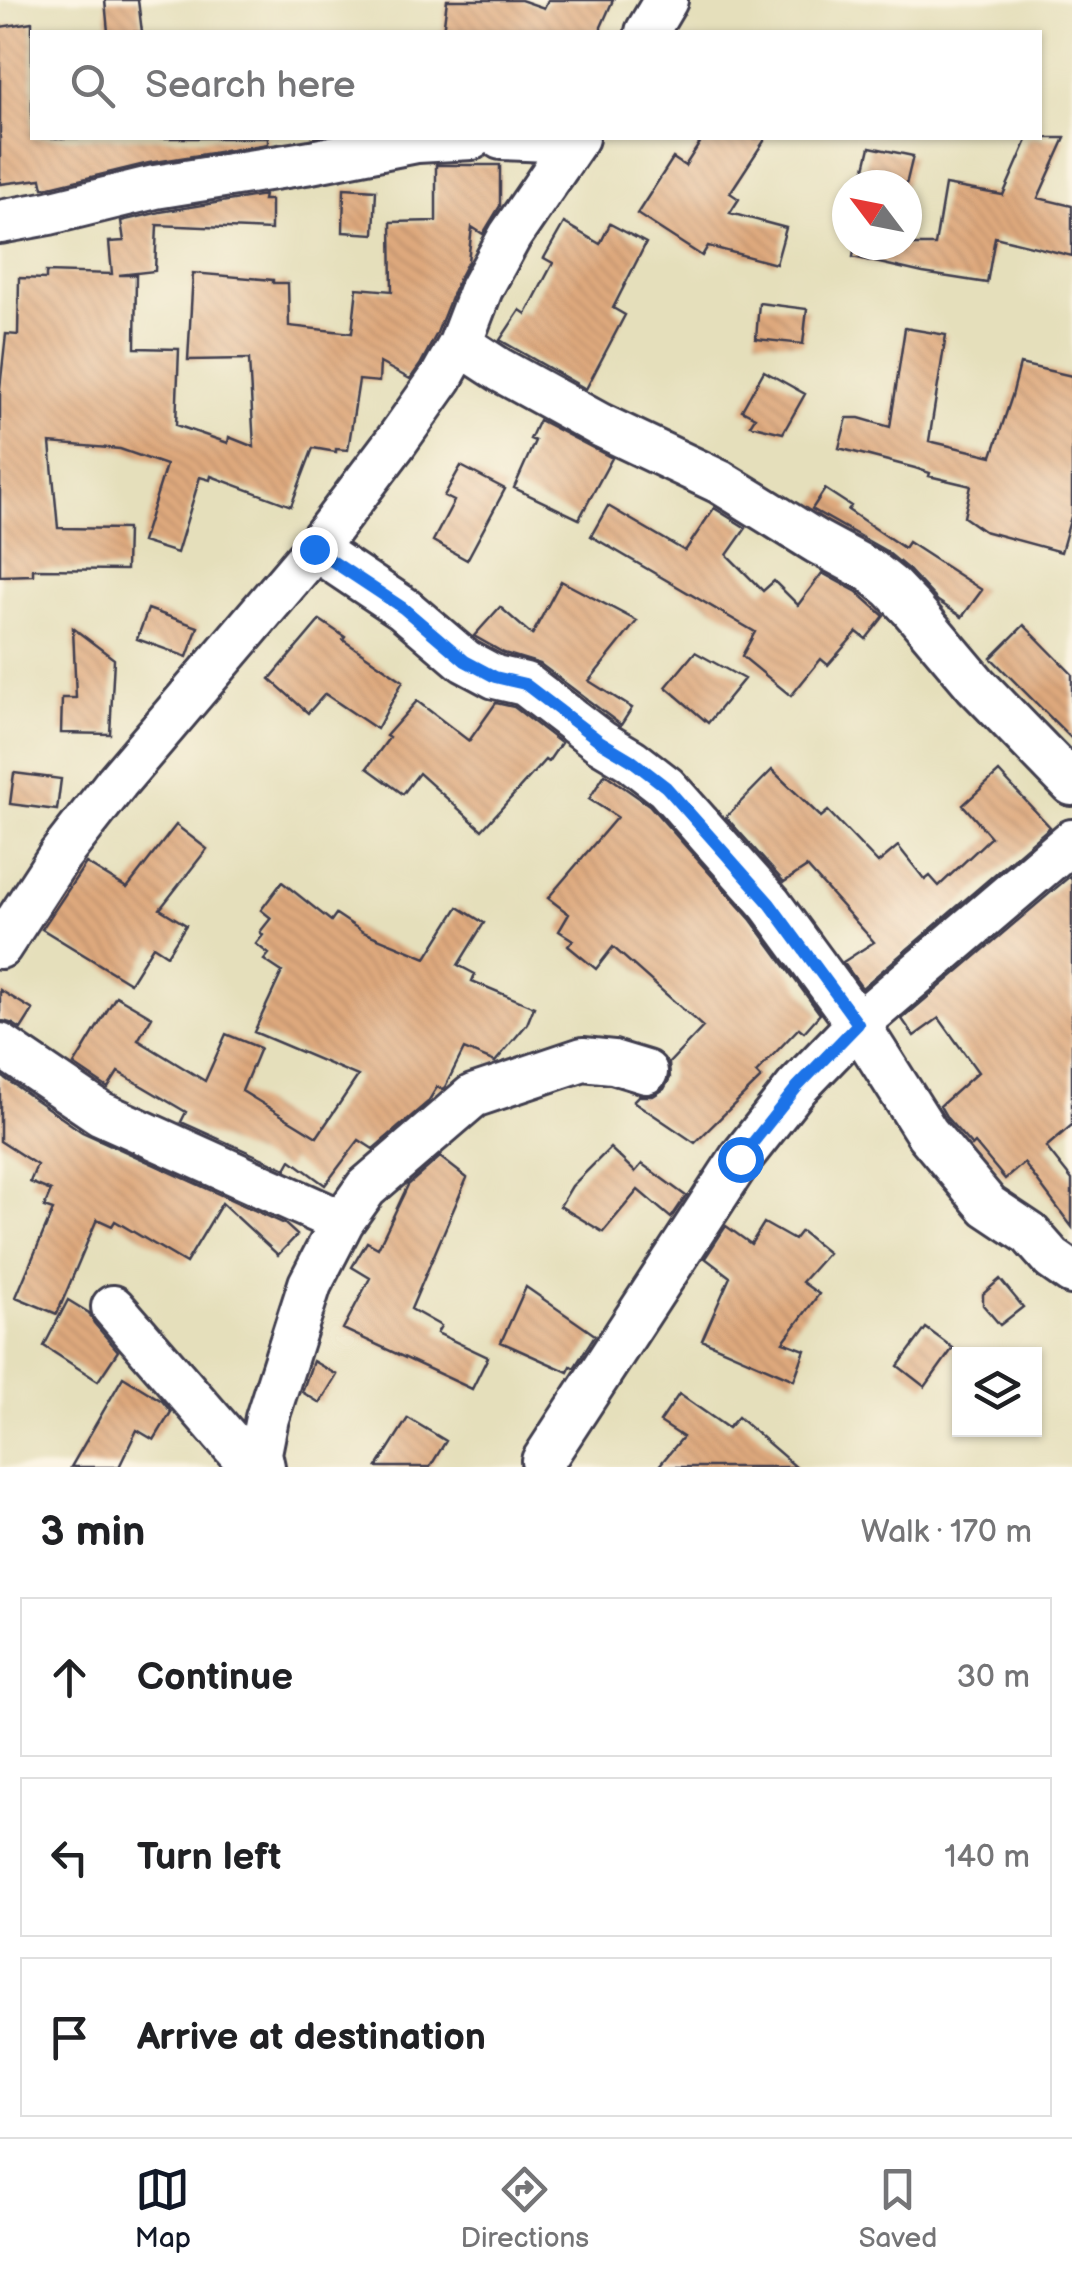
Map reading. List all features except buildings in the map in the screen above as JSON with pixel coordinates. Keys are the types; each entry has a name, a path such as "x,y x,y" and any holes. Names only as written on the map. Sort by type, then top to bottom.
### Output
{"street":[{"path":"647,30 666,0"},
{"path":"0,222 155,188 444,140"},
{"path":"0,947 60,855 117,782 314,549 395,443 460,344 481,289 510,236 575,140"},
{"path":"460,344 600,425 720,482 871,571 912,609 976,684 1072,784"},
{"path":"314,549 403,608 465,661 495,677 525,684 666,787 770,904 858,1024 926,1133 988,1206 1030,1234 1052,1260 1072,1273"},
{"path":"544,1461 740,1159 797,1087 858,1024 1072,841"},
{"path":"0,1045 100,1113 342,1222"},
{"path":"263,1467 260,1452 267,1418 310,1284 342,1222 366,1188 473,1096 582,1059 613,1062 646,1072"},
{"path":"113,1306 252,1467"}],"route":[{"path":"314,549 403,608 465,661 495,677 525,684 666,787 770,904 858,1024 797,1087 740,1159"}]}
